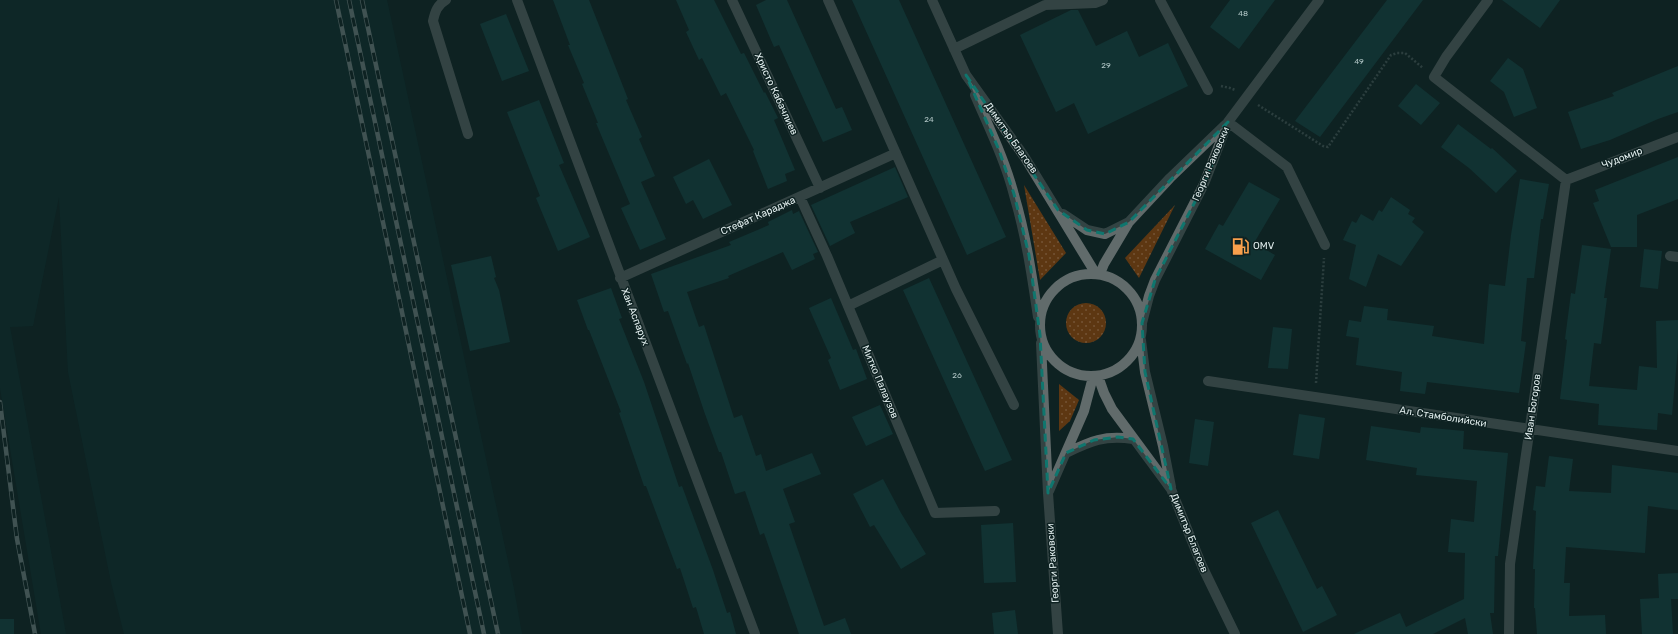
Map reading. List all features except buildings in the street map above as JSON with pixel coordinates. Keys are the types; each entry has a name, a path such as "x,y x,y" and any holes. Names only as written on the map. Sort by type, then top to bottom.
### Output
{"street":[{"path":"446,0 440,3 435,11 433,21 468,134"},
{"name":"Хан Аспарух","path":"517,0 620,278 755,634"},
{"name":"Христо Кабачлиев","path":"732,0 820,188"},
{"path":"828,0 956,289 1014,405"},
{"name":"Димитър Благоев","path":"932,0 966,75 1024,156 1098,274"},
{"path":"954,49 1044,2 1094,3 1103,0"},
{"path":"1160,0 1208,90"},
{"name":"Георги Раковски","path":"1142,324 1149,296 1155,280 1204,184 1228,122 1319,0"},
{"path":"1488,0 1446,57 1434,77 1566,180"},
{"path":"966,75 999,150 1014,194 1028,255 1040,335 1049,355 1065,370 1078,375 1095,376 1113,372 1126,363 1135,351 1141,336"},
{"path":"1098,274 1129,222 1170,178 1228,122 1287,167 1325,245"},
{"name":"Чудомир","path":"1566,180 1678,137"},
{"name":"Стефат Караджа","path":"620,278 896,153"},
{"name":"Иван Богоров","path":"1509,634 1510,564 1566,180"},
{"name":"Митко Палаузов","path":"800,197 848,306 935,513 995,511"},
{"path":"1058,210 1087,230 1105,234 1129,222"},
{"path":"848,306 943,260"},
{"path":"1039,324 1042,307 1051,292 1063,281 1079,275 1098,274 1121,284 1130,292 1136,301 1140,312 1145,372 1163,446 1171,489"},
{"name":"Георги Раковски","path":"1040,335 1045,400 1048,493 1058,634"},
{"name":"Димитър Благоев","path":"1095,376 1112,409 1171,489 1202,566 1235,634"},
{"name":"Георги Раковски","path":"1048,493 1084,411 1095,376"},
{"name":"Ал. Стамболийски","path":"1208,381 1678,451"},
{"path":"1066,453 1094,440 1118,437 1133,439"}],"path":[{"path":"1208,90 1220,86 1230,88 1278,116 1323,146 1328,147 1391,55 1405,53 1434,77"},
{"path":"1316,397 1325,245"}],"highlighted area":[{"path":"966,75 1058,210 1087,230 1105,234 1129,222 1228,122 1204,184 1155,280 1142,323 1145,372 1171,489 1133,439 1118,437 1094,440 1066,453 1048,493 1040,335 1029,255 1014,194 999,150"}],"shaded area":[{"path":"0,0 387,0 514,589 522,634 124,634 111,582 68,372 59,197 33,326 10,327 66,634 41,634 0,388"},
{"path":"1024,185 1066,253 1040,280"},
{"path":"1175,205 1139,278 1125,258"},
{"path":"1086,303 1100,309 1106,323 1100,337 1086,343 1072,337 1066,323 1072,309"},
{"path":"1059,384 1079,400 1070,421 1059,431"}],"railway":[{"path":"336,0 470,634"},
{"path":"349,0 484,634"},
{"path":"362,0 498,634"},
{"path":"0,402 17,539 35,634"}],"place":[{"name":"OMV","path":"1240,246"}]}
